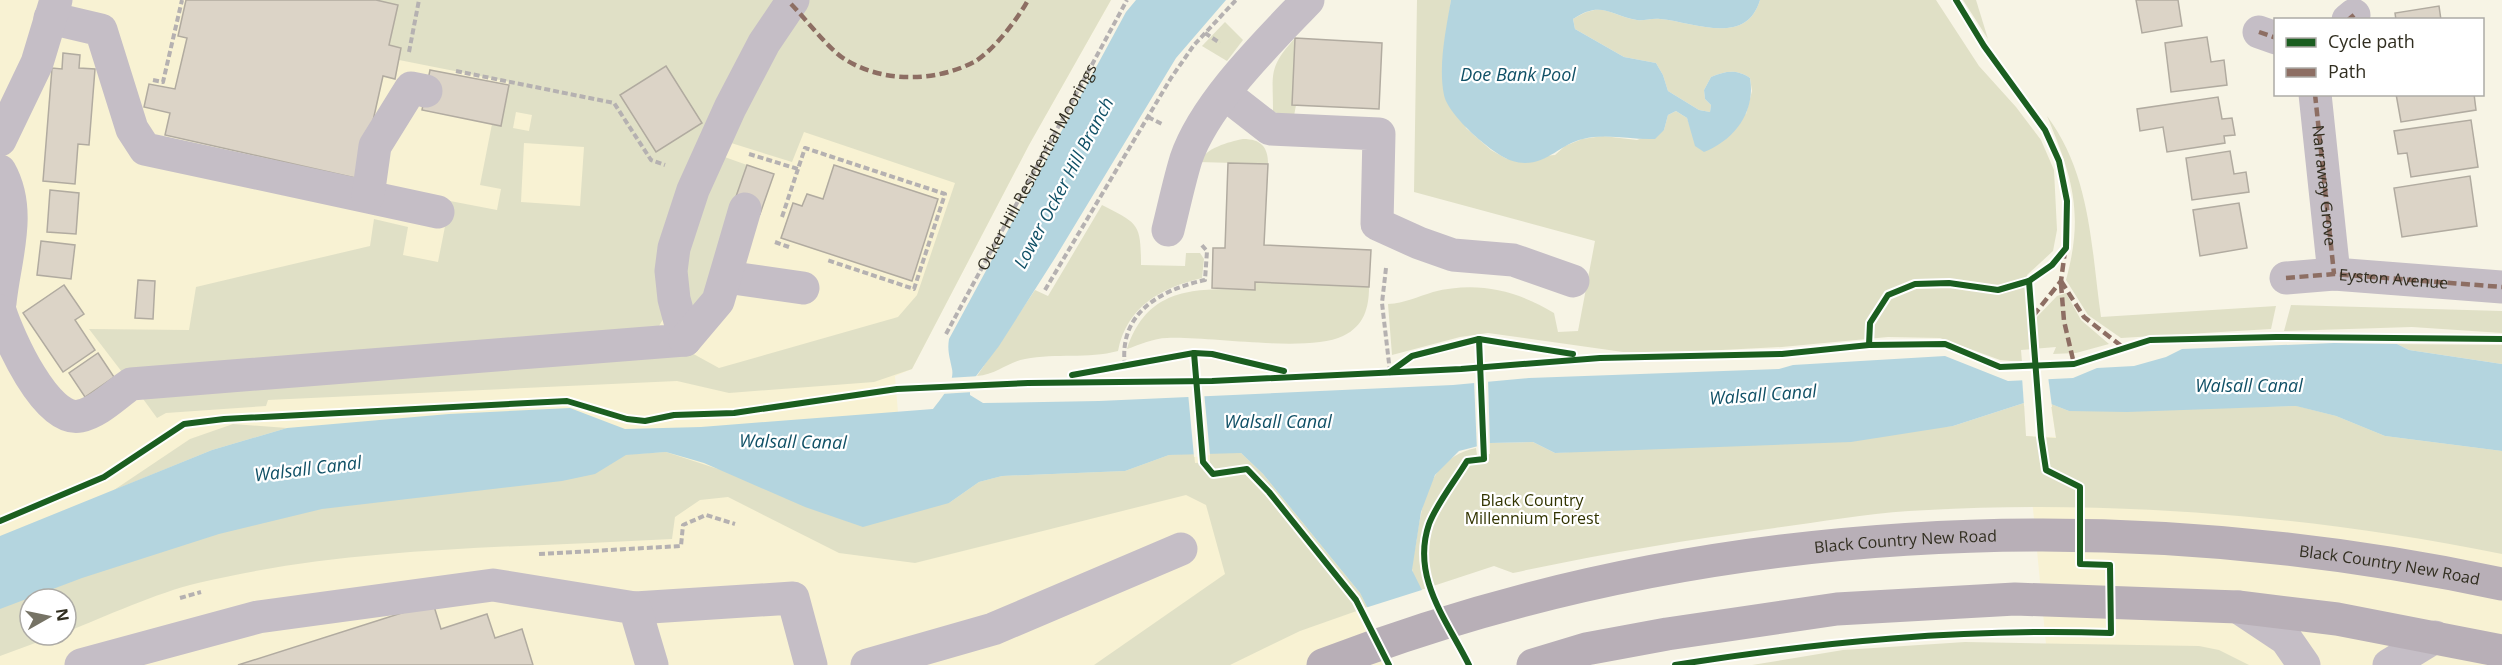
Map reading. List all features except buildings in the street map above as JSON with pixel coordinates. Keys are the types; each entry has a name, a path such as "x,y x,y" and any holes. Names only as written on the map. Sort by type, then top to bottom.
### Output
{"highway":[{"name":"Black Country New Road","path":"1323,665 1464,617 1583,584 1716,561 1847,542 1971,536 2080,535 2272,546 2420,567 2502,584"},
{"path":"1533,665 1586,650 1667,634 1837,609 2015,599 2238,607 2337,619 2502,651"}],"street":[{"path":"685,340 674,299 671,271 674,248 693,190 735,100 764,43 793,0"},
{"path":"1168,230 1187,157 1210,114 1253,56 1308,0"},
{"path":"0,140 37,63 53,9 101,30 132,129 144,149 438,212"},
{"path":"368,196 375,146 411,88 426,91"},
{"path":"1225,94 1270,129 1321,119 1366,121 1379,134 1377,224 1453,255 1513,261 1573,281"},
{"name":"Narraway Grove","path":"2315,96 2334,274"},
{"path":"0,171 9,204 12,229 0,303"},
{"path":"0,311 7,334 29,375 58,410 78,417 92,411 131,384 685,340 718,301 745,209"},
{"name":"Eyston Avenue","path":"2286,278 2334,274 2502,287"},
{"path":"726,277 803,288"},
{"path":"867,665 993,629 1181,549"},
{"path":"81,665 258,617 493,585 635,608 793,598 811,665"},
{"path":"2238,607 2286,639 2304,665"},
{"path":"635,608 643,658"},
{"path":"2389,665 2435,637"}],"path":[{"path":"152,80 163,82 182,0"},
{"path":"1045,290 1171,78 1194,45 1236,0"},
{"path":"781,222 798,169"},
{"path":"1389,229 1382,303 1390,372"},
{"path":"1125,366 1125,339 1143,309 1170,290 1205,280 1208,250 1192,234 1168,230"},
{"path":"778,232 774,243 796,250"},
{"path":"817,257 914,289"},
{"path":"1114,368 1136,364"},
{"path":"1378,372 1399,369"}],"shaded area":[{"path":"0,0 1111,0 1029,145 912,369 895,376 900,437 1353,422 1426,665 0,665"},
{"path":"2048,388 2502,398 2502,665 2048,665 2026,436 2056,437"}],"green space":[{"path":"376,0 786,0 746,59 665,316 659,326 125,376 89,329 189,330 196,287 370,246 374,219 408,227 403,255 438,262 450,201 497,210 501,189 480,185 492,124 501,126 510,82 399,60 401,48 389,45 398,5","holes":["620,95 701,123 656,152","516,112 532,115 529,131 513,128","524,143 584,147 580,206 521,202"]},
{"path":"807,0 1111,0 1029,145 912,369 874,382 729,393 677,381 268,400 266,406 166,413 157,418 138,392 688,351 719,368 898,317 917,295 955,183 804,132 792,162 728,142 739,110"},
{"path":"1417,0 1451,0 1443,60 1466,128 1491,150 1507,159 1555,155 1565,146 1582,139 1603,136 1637,140 1664,130 1668,115 1676,111 1687,118 1691,129 1746,114 1752,91 1750,78 1731,72 1711,77 1704,90 1705,99 1711,105 1710,112 1699,110 1668,91 1656,63 1624,57 1575,29 1573,19 1583,13 1592,10 1606,10 1637,20 1660,19 1718,28 1743,23 1753,14 1760,0 1936,0 1979,66 2016,107 2041,140 2054,170 2057,230 2053,251 2027,275 2033,321 2057,296 2066,293 2081,320 2109,344 2076,353 2053,354 2056,347 2021,350 2022,362 2000,360 1940,338 1888,337 1782,347 1683,352 1623,352 1488,333 1460,337 1392,355 1388,304 1449,289 1481,288 1511,293 1554,313 1558,332 1578,331 1595,241 1414,192"},
{"path":"1963,0 1976,0 1988,39"},
{"path":"1225,22 1243,40 1227,61 1202,46"},
{"path":"1295,38 1292,105 1296,105 1294,116 1290,120 1273,111 1273,79 1276,64"},
{"path":"2047,116 2062,139 2081,187 2091,238 2101,317 2276,306 2271,329 2121,338 2088,315 2066,280 2074,235 2073,196 2063,158"},
{"path":"1243,139 1259,142 1262,145 1267,153 1268,164 1199,162 1212,149"},
{"path":"719,155 747,165 707,296 690,313 685,294 686,253 696,212"},
{"path":"1102,205 1123,216 1135,226 1140,240 1141,265 1185,266 1186,253 1200,253 1204,259 1202,278 1173,287 1148,301 1129,322 1118,351 1095,355 1025,359 977,376 1035,290 1048,296"},
{"path":"1255,282 1369,287 1368,302 1364,316 1356,327 1343,336 1327,341 1283,344 1162,338 1127,349 1136,328 1148,312 1162,302 1177,295 1195,291 1254,290"},
{"path":"2291,305 2502,311 2502,333 2412,327 2284,331"},
{"path":"2397,344 2502,345 2502,364 2409,350"},
{"name":"Black Country Millennium Forest","path":"2024,403 2026,436 2056,438 2051,404 2069,411 2297,406 2336,416 2385,436 2502,451 2502,554 2355,529 2207,513 2058,507 1984,508 1909,511 1842,518 1709,537 1513,573 1494,566 1421,590 1412,569 1419,521 1432,481 1449,460 1461,453 1476,448 1477,455 1490,454 1490,443 1533,442 1555,453 1953,426"},
{"path":"233,424 287,428 212,450 114,490 190,439"},
{"path":"666,452 718,469 949,503 979,482 1002,476 1125,471 1169,455 1194,453 1195,463 1210,462 1210,453 1241,453 1263,474 1360,593 1368,607 1300,631 1230,665 1094,665 1225,574 1206,505 1186,495 915,563 839,553 728,497 700,500 675,517 672,539 434,550 315,562 256,571 182,587 78,627 78,587 18,587 68,568 517,461"},
{"path":"18,587 18,647 24,647 0,656 0,594"},
{"path":"1965,642 2199,646 2219,650 2249,665 1752,665 1843,650"}],"water":[{"path":"1136,0 1226,0 1176,58 1055,258 999,346 970,384 970,395 983,403 1099,401 1453,385 1529,378 1779,369 1793,365 1945,356 2008,381 2073,378 2097,368 2134,366 2166,357 2182,349 2334,343 2397,344 2409,350 2502,364 2502,451 2385,436 2336,416 2296,406 2127,412 2069,411 2051,404 2024,403 1953,426 1851,442 1555,453 1533,442 1490,443 1459,451 1435,475 1421,512 1412,570 1459,665 1397,665 1360,593 1263,474 1241,453 1169,455 1125,471 1002,476 979,482 949,503 863,527 805,507 704,463 666,452 626,455 595,474 562,481 322,509 219,534 58,587 18,587 18,602 0,609 0,536 212,450 287,428 449,414 570,408 625,429 701,427 933,409 947,390 951,379 949,339 1126,12"},
{"name":"Doe Bank Pool","path":"1451,0 1760,0 1753,14 1743,23 1731,27 1703,27 1660,19 1637,20 1605,10 1591,10 1573,19 1575,29 1624,57 1656,63 1668,91 1699,110 1710,112 1711,105 1705,99 1704,90 1711,77 1721,73 1740,73 1750,78 1750,102 1741,123 1733,132 1715,147 1704,152 1695,146 1687,118 1676,111 1668,115 1664,130 1655,139 1592,137 1575,141 1541,160 1525,163 1507,159 1476,137 1446,101 1442,84 1442,60"}],"pier":[{"path":"980,376 973,385 973,392 941,394 948,378"},
{"path":"2048,376 2052,407 2024,406 2022,377"},
{"path":"1488,379 1490,446 1477,451 1474,380"},
{"path":"1204,392 1210,455 1194,457 1188,393"},
{"path":"1425,589 1462,665 1394,665 1365,608"}],"marked path":[{"path":"791,4 825,42 846,60 877,73 910,77 943,73 974,62 989,51 1004,34 1028,0"},
{"path":"2350,18 2354,15"},
{"path":"2259,32 2274,37"},
{"path":"2315,96 2334,274"},
{"path":"2033,316 2061,281 2065,251"},
{"path":"2286,278 2334,274 2502,287"},
{"path":"2061,281 2084,317 2124,348"},
{"path":"2061,284 2064,321 2074,364"}],"cycle path":[{"path":"1869,345 1870,323 1888,295 1915,284 1949,283 1998,290 2029,281 2052,265 2066,248 2067,201 2059,161 2045,130 1984,46 1956,0"},
{"path":"1675,665 1892,638 2001,633 2111,633 2110,565 2080,564 2080,487 2046,470 2041,437 2029,281"},
{"path":"0,521 104,477 184,424 224,419 567,401 627,419 645,421 674,415 734,413 897,389 1028,383 1212,381 1461,369 1600,358 1782,354 1869,345 1945,344 2000,367 2074,364 2150,340 2276,337 2502,339"},
{"path":"1390,372 1412,356 1479,339 1573,354"},
{"path":"1469,665 1441,614 1424,562 1429,524 1441,500 1467,461 1484,459 1479,339"},
{"path":"1194,353 1203,462 1213,474 1247,469 1269,492 1356,600 1389,665"},
{"path":"1072,375 1194,353 1212,354 1284,371"}],"water label":[{"name":"Lower Ocker Hill Branch","path":"1064,183"},
{"name":"Walsall Canal","path":"2249,386"},
{"name":"Walsall Canal","path":"1763,395"},
{"name":"Walsall Canal","path":"1278,422"},
{"name":"Walsall Canal","path":"793,442"},
{"name":"Walsall Canal","path":"308,469"}]}
